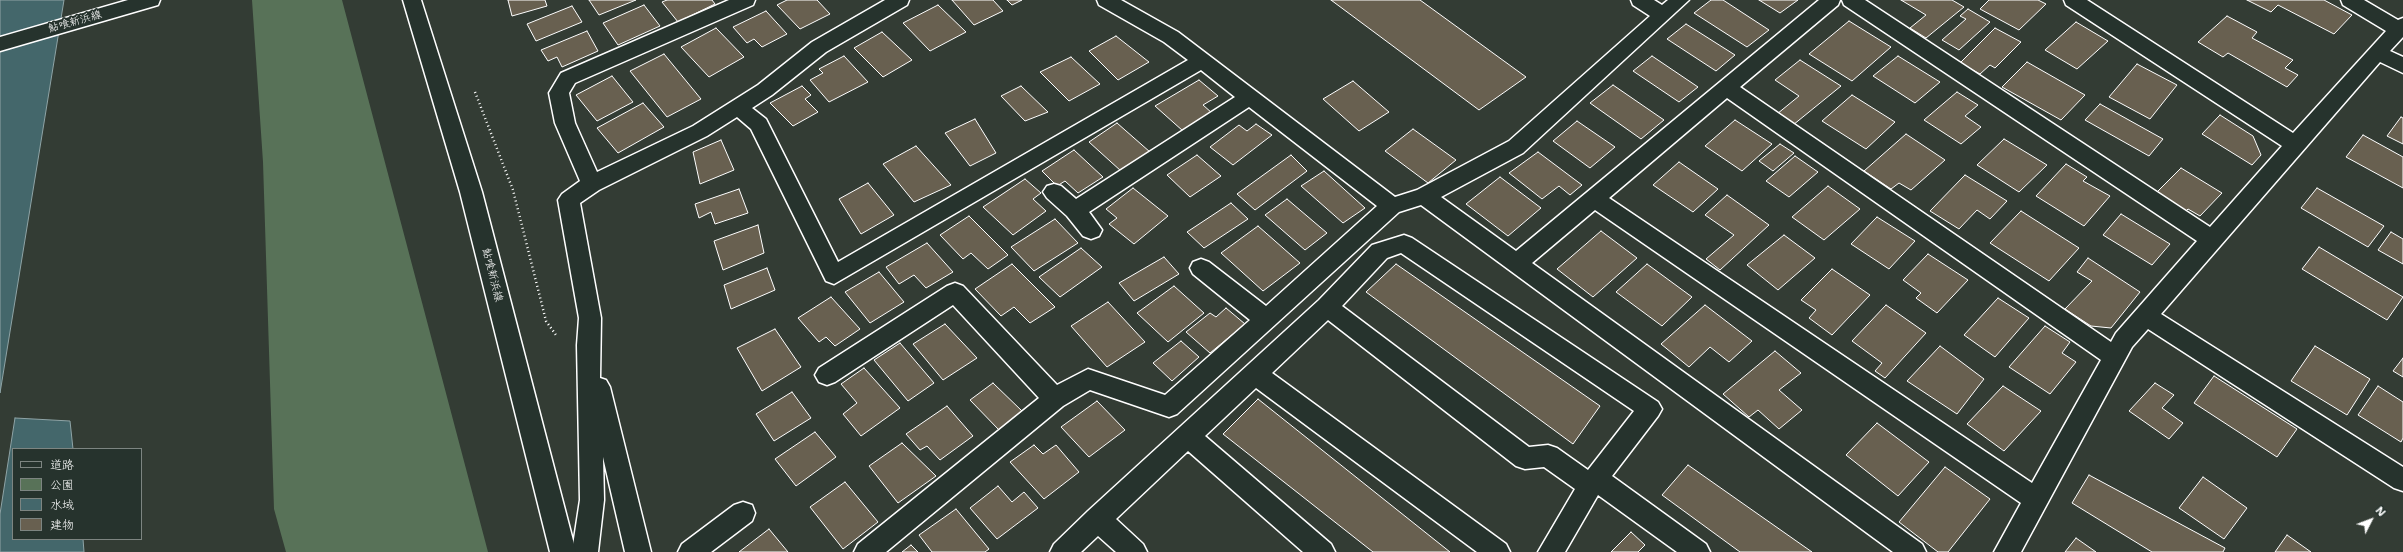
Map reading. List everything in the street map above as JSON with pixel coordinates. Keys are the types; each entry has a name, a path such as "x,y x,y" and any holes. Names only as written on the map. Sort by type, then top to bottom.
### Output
{"street":[{"name":"鮎喰新浜線","path":"0,44 151,0"},
{"name":"鮎喰新浜線","path":"412,0 471,192 563,552"},
{"path":"592,184 565,123 559,93 568,78 746,0"},
{"path":"585,552 592,500 588,345 590,318 569,200 592,184 700,131 765,90 819,47 900,0"},
{"path":"1106,0 1171,37 1392,206"},
{"path":"1640,0 1663,15"},
{"path":"867,552 1055,399 1088,379 1169,407 1392,206 1424,196 1516,147 1680,0"},
{"path":"1518,262 1831,0"},
{"path":"1851,0 2212,240"},
{"path":"2073,0 2295,144"},
{"path":"2007,552 2124,340 2295,144 2401,27 2350,0"},
{"path":"2377,52 2403,66"},
{"path":"738,107 759,124 834,274 1202,61"},
{"path":"1726,88 2115,357"},
{"path":"1075,210 1250,97"},
{"path":"1054,192 1075,210 1091,230"},
{"path":"1424,196 1518,262 1914,552"},
{"path":"1594,198 2036,499"},
{"path":"1063,552 1327,307 1380,251 1404,244 1650,409 1593,483 1557,549"},
{"path":"1201,268 1266,319"},
{"path":"827,375 955,292 1055,399"},
{"path":"1327,307 1525,458 1548,456 1593,483 1696,552"},
{"path":"2146,316 2403,480"},
{"path":"588,345 638,552"},
{"path":"1255,374 1497,552"},
{"path":"1188,436 1322,552"},
{"path":"691,552 743,513"},
{"path":"1097,519 1134,552"}],"path":[{"path":"473,88 512,190 546,321 561,341 588,345"}],"green space":[{"path":"252,0 342,0 488,552 286,552 274,509 263,162"}],"water":[{"path":"0,0 64,0 0,393"},
{"path":"15,418 70,421 73,448 12,448 12,540 83,540 84,552 0,552 0,514"}],"building":[{"path":"508,0 545,0 547,6 512,16"},
{"path":"589,0 636,0 599,15"},
{"path":"667,0 712,0 715,4 678,22 662,2"},
{"path":"787,0 817,0 830,14 800,29 777,5"},
{"path":"952,0 993,0 1003,11 974,25"},
{"path":"1007,0 1022,0 1012,5"},
{"path":"1331,0 1420,0 1526,77 1479,110"},
{"path":"1711,0 1723,0 1769,30 1747,47 1694,13"},
{"path":"1759,0 1798,0 1780,13"},
{"path":"1901,0 1952,0 1964,7 1926,38 1910,28 1926,15"},
{"path":"1989,0 2038,0 2046,4 2019,30 1980,9"},
{"path":"2247,0 2324,0 2352,15 2334,34 2278,5 2271,12"},
{"path":"644,5 660,26 618,45 603,23"},
{"path":"938,5 966,32 930,51 903,23"},
{"path":"572,6 582,22 536,41 527,24"},
{"path":"1968,9 1990,22 1959,50 1942,40 1966,19 1960,16"},
{"path":"766,11 787,34 762,47 754,39 747,43 733,27"},
{"path":"2227,16 2257,32 2252,38 2293,60 2285,68 2298,75 2287,87 2228,53 2223,57 2198,42"},
{"path":"1849,21 1891,47 1852,81 1809,54"},
{"path":"2076,22 2108,41 2077,69 2045,50"},
{"path":"1686,24 1735,55 1716,71 1667,39"},
{"path":"716,28 744,57 709,77 681,47"},
{"path":"1995,28 2021,42 1995,68 1990,65 1980,74 1960,63"},
{"path":"587,31 598,51 562,67 557,57 548,61 541,50"},
{"path":"882,32 912,60 883,77 854,48"},
{"path":"1116,36 1149,62 1118,80 1089,51"},
{"path":"664,54 701,99 667,117 630,71"},
{"path":"844,56 868,82 829,102 810,80 823,73 819,69"},
{"path":"1652,56 1698,87 1679,102 1633,71"},
{"path":"1898,56 1940,82 1915,103 1873,76"},
{"path":"1071,57 1100,84 1069,101 1040,72"},
{"path":"1800,60 1841,86 1793,125 1777,114 1799,96 1775,80"},
{"path":"2027,62 2085,95 2061,120 2002,87"},
{"path":"2137,64 2177,85 2150,119 2109,97"},
{"path":"612,76 633,102 597,121 576,95"},
{"path":"1199,80 1218,96 1203,105 1212,113 1183,131 1155,106"},
{"path":"1353,81 1389,112 1359,131 1323,99"},
{"path":"1613,85 1664,120 1641,139 1590,103"},
{"path":"802,86 811,95 805,99 818,112 793,126 770,103"},
{"path":"1021,86 1048,112 1025,121 1001,96"},
{"path":"1957,92 1978,105 1965,116 1981,127 1961,144 1924,120"},
{"path":"1852,95 1895,122 1866,149 1822,121"},
{"path":"643,103 664,127 618,153 597,128"},
{"path":"2100,104 2163,139 2149,156 2085,120"},
{"path":"2220,115 2253,136 2261,155 2252,165 2202,134"},
{"path":"2401,117 2403,118 2403,144 2387,136"},
{"path":"975,119 996,153 970,166 945,133"},
{"path":"1735,120 1772,144 1742,171 1705,146"},
{"path":"1577,121 1615,147 1590,168 1553,141"},
{"path":"1117,123 1150,152 1121,171 1089,142"},
{"path":"1256,124 1272,135 1233,165 1210,147 1239,125 1247,131"},
{"path":"1413,129 1456,160 1428,183 1385,151"},
{"path":"1906,134 1945,160 1911,190 1899,183 1891,189 1864,171"},
{"path":"2363,135 2403,157 2403,188 2346,157"},
{"path":"2004,139 2047,165 2019,192 1977,165"},
{"path":"721,140 734,170 700,184 693,152"},
{"path":"1780,144 1794,153 1773,171 1759,161"},
{"path":"916,146 951,185 914,202 883,164"},
{"path":"1074,150 1103,177 1078,193 1065,181 1057,186 1042,171"},
{"path":"1538,152 1582,185 1570,195 1559,186 1542,199 1509,173"},
{"path":"1197,155 1221,176 1190,197 1167,175"},
{"path":"1291,155 1307,171 1255,210 1237,194"},
{"path":"1795,156 1818,172 1789,197 1766,181"},
{"path":"1679,162 1718,189 1693,212 1653,185"},
{"path":"2066,164 2087,177 2083,181 2110,196 2084,226 2036,196"},
{"path":"2181,168 2222,193 2200,216 2188,209 2182,215 2153,196"},
{"path":"1324,171 1365,208 1343,223 1301,186"},
{"path":"1965,175 2007,201 1990,219 1977,210 1959,229 1930,211"},
{"path":"1500,177 1541,208 1508,236 1466,204"},
{"path":"1025,179 1041,193 1033,199 1046,211 1013,235 983,207"},
{"path":"868,183 894,215 861,234 839,199"},
{"path":"1828,186 1860,209 1824,240 1792,217"},
{"path":"1133,188 1168,216 1134,244 1109,224 1117,218 1106,209"},
{"path":"2317,188 2384,226 2368,247 2301,208"},
{"path":"739,189 748,213 715,224 711,212 699,218 695,204"},
{"path":"1727,195 1769,225 1720,270 1706,259 1734,235 1705,215"},
{"path":"1287,199 1327,233 1305,250 1265,215"},
{"path":"1231,203 1248,219 1204,248 1187,232"},
{"path":"2021,211 2079,248 2049,281 1990,243"},
{"path":"2121,214 2170,244 2152,265 2103,235"},
{"path":"969,216 1008,255 988,269 971,253 963,259 940,235"},
{"path":"1877,217 1915,241 1889,269 1851,244"},
{"path":"1055,219 1078,243 1034,271 1011,247"},
{"path":"758,225 764,253 723,270 714,241"},
{"path":"1258,226 1300,263 1263,291 1221,253"},
{"path":"1601,231 1637,258 1593,297 1557,269"},
{"path":"2391,232 2403,239 2403,264 2378,250"},
{"path":"1784,235 1815,258 1778,290 1747,265"},
{"path":"927,243 953,272 926,288 914,275 899,284 886,267"},
{"path":"2319,247 2403,297 2387,320 2302,269"},
{"path":"1081,248 1102,267 1060,297 1039,277"},
{"path":"1928,254 1968,280 1937,313 1916,298 1921,293 1903,280"},
{"path":"1164,257 1179,274 1134,301 1119,283"},
{"path":"2088,258 2140,292 2111,328 2091,326 2065,309 2092,281 2077,272"},
{"path":"1012,264 1055,307 1030,323 1014,307 1001,316 975,289"},
{"path":"1396,264 1600,406 1573,444 1366,292"},
{"path":"1647,264 1692,297 1662,326 1616,292"},
{"path":"767,268 775,290 731,309 724,285"},
{"path":"1832,269 1870,295 1832,335 1809,318 1816,310 1801,300"},
{"path":"879,272 904,302 870,323 845,292"},
{"path":"1174,286 1204,313 1168,342 1137,313"},
{"path":"831,297 860,329 835,346 826,337 819,342 798,318"},
{"path":"1998,298 2029,318 1995,357 1964,335"},
{"path":"1108,302 1145,342 1107,367 1071,326"},
{"path":"1705,305 1752,341 1729,362 1710,347 1689,367 1661,344"},
{"path":"1886,305 1926,333 1885,378 1875,371 1882,363 1852,341"},
{"path":"1226,308 1245,324 1210,353 1186,332 1210,313 1216,317"},
{"path":"945,324 977,358 943,380 913,344"},
{"path":"2045,326 2070,342 2062,353 2076,362 2050,394 2009,367"},
{"path":"775,329 801,367 762,391 737,348"},
{"path":"1181,341 1199,357 1172,381 1153,363"},
{"path":"900,343 934,383 908,401 874,360"},
{"path":"1940,346 1984,379 1957,414 1907,381"},
{"path":"2315,346 2370,379 2347,415 2291,381"},
{"path":"1775,351 1801,373 1779,390 1802,410 1779,429 1758,410 1749,417 1723,394"},
{"path":"2403,358 2403,377 2393,371"},
{"path":"864,368 900,408 861,436 843,414 857,403 841,384"},
{"path":"2214,376 2297,429 2277,457 2194,403"},
{"path":"993,383 1022,411 999,430 970,400"},
{"path":"2155,383 2174,395 2162,408 2183,423 2169,439 2129,411"},
{"path":"2003,386 2041,411 2004,451 1967,424"},
{"path":"2378,386 2403,402 2403,438 2401,442 2358,415"},
{"path":"792,392 811,418 774,441 756,414"},
{"path":"1258,399 1450,552 1373,552 1223,434"},
{"path":"1097,401 1125,430 1089,457 1061,427"},
{"path":"947,406 973,436 940,460 927,446 920,450 906,434"},
{"path":"1877,423 1929,462 1898,496 1846,455"},
{"path":"815,432 836,457 796,486 775,459"},
{"path":"902,443 936,476 898,503 869,466"},
{"path":"1034,445 1043,454 1056,445 1079,472 1044,499 1010,462"},
{"path":"1688,465 1812,552 1740,552 1662,495"},
{"path":"1945,467 1990,499 1948,552 1938,552 1899,522"},
{"path":"2089,475 2225,548 2223,552 2152,552 2072,503"},
{"path":"2203,477 2247,508 2224,539 2179,508"},
{"path":"845,482 878,522 843,549 810,507"},
{"path":"998,486 1012,502 1024,492 1038,508 997,539 970,508"},
{"path":"956,509 989,549 985,552 932,552 919,535"},
{"path":"769,529 788,552 739,552"},
{"path":"1631,532 1645,545 1638,552 1611,552"},
{"path":"2287,535 2311,552 2275,552"},
{"path":"2076,538 2096,552 2065,552"},
{"path":"911,545 918,552 902,552"}]}
